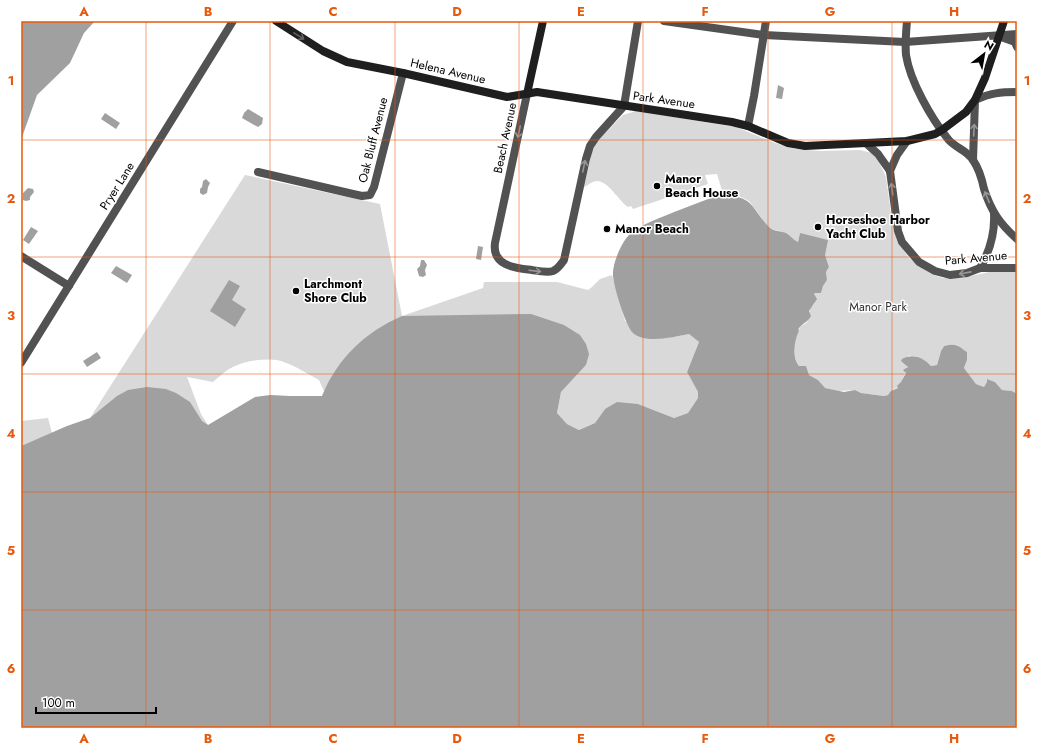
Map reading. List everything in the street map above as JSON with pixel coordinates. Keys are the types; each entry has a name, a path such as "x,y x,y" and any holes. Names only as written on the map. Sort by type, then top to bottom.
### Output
{"street":[{"name":"Pryer Lane","path":"21,362 233,21"},
{"name":"Helena Avenue","path":"276,21 323,50 347,62 403,73 507,97 537,92 624,106"},
{"name":"Beach Avenue","path":"499,259 495,253 495,243 543,21"},
{"path":"624,106 638,21"},
{"path":"664,21 764,35 906,42 1017,34"},
{"path":"748,126 766,21"},
{"path":"907,21 906,56 911,75 934,121 949,141 964,150 973,160 982,178 994,213 1002,225 1017,239"},
{"path":"973,160 975,100 985,78 1004,21"},
{"path":"999,36 1015,42 1017,47"},
{"name":"Oak Bluff Avenue","path":"258,172 357,195 370,195 374,187 403,73"},
{"name":"Park Avenue","path":"499,259 509,266 518,269 545,272 554,271 559,267 564,260 590,146 603,128 624,106 682,114 748,126 788,143 805,146 867,144 907,141 942,130 966,112 975,100 988,94 999,92 1017,92"},
{"path":"890,171 897,155 907,141"},
{"name":"Park Avenue","path":"867,144 878,154 890,171 898,231 902,242 919,262 935,271 950,275 967,274 980,268 1017,268"},
{"path":"980,268 988,254 991,243 994,227 994,213"},
{"path":"21,256 69,286"}],"green space":[{"name":"Manor Park","path":"636,111 736,127 775,143 796,149 820,151 860,150 872,153 879,162 886,177 892,221 901,245 908,257 920,267 943,278 961,278 999,270 1017,272 1017,394 1012,391 1002,390 995,382 987,379 984,387 976,384 964,368 967,360 967,352 959,346 954,345 944,346 937,365 931,366 921,358 908,356 904,376 898,388 894,389 888,395 884,396 861,393 855,390 839,391 824,388 818,380 809,375 803,366 799,366 794,351 795,341 799,330 801,326 807,323 810,309 815,302 813,294 821,293 827,280 826,272 829,267 825,255 800,233 798,242 790,239 788,234 769,228 749,201 739,196 723,194 717,174 705,175 708,184 633,209 631,206 628,207 624,204 612,190 603,183 598,181 593,182 584,187 591,156 596,142 623,115"},
{"path":"245,175 380,204 402,316 483,288 484,282 557,282 588,290 600,279 612,275 625,321 673,337 689,334 699,342 687,372 698,392 698,398 688,413 674,418 638,404 605,409 595,423 579,430 567,424 557,413 561,392 586,365 335,371 324,391 319,380 304,371 282,361 266,359 238,365 223,373 213,382 187,377 201,414 208,425 90,418"},
{"path":"48,418 52,433 21,446 21,421"}],"shaded area":[{"path":"21,21 95,21 84,33 70,63 37,95 21,140"},
{"path":"778,85 784,88 782,99 776,98"},
{"path":"248,109 263,118 262,124 258,127 242,118"},
{"path":"105,113 120,123 116,129 101,119"},
{"path":"206,179 210,183 207,193 203,195 200,193 200,189 203,181"},
{"path":"28,188 33,189 34,192 30,197 30,200 26,201 23,200 23,193"},
{"path":"722,194 746,200 770,228 786,233 798,242 800,233 828,240 825,255 829,267 826,272 827,280 821,293 814,294 817,299 809,311 811,316 801,325 799,329 794,350 795,358 799,366 806,366 809,375 818,380 825,388 844,392 855,390 861,393 884,396 888,395 891,391 898,388 897,386 906,373 903,370 908,367 901,361 902,359 914,356 922,359 931,366 937,365 944,346 954,345 959,346 967,352 967,360 964,368 976,384 984,387 987,379 995,382 1002,390 1012,391 1017,394 1017,728 21,728 21,446 67,426 90,418 117,396 128,390 147,387 166,389 176,393 190,402 202,421 208,425 255,397 270,395 322,396 336,370 354,348 376,330 402,316 531,314 564,325 580,335 586,344 589,354 586,365 561,392 557,413 567,424 579,430 595,423 605,409 617,402 638,404 674,418 688,413 698,398 698,392 687,372 699,342 689,334 652,339 638,336 633,333 620,306 615,287 613,270 621,247 627,237 636,229 689,206"},
{"path":"31,227 38,231 29,244 23,240"},
{"path":"478,246 483,247 481,260 476,259"},
{"path":"421,260 424,260 427,265 425,270 426,275 423,277 419,276 417,269 420,266"},
{"path":"116,266 132,275 127,283 111,273"},
{"path":"229,280 240,286 232,300 246,309 235,327 210,311"},
{"path":"97,352 101,358 87,367 83,361"}],"place":[{"name":"Manor Beach House","path":"657,186"},
{"name":"Horseshoe Harbor Yacht Club","path":"818,227"},
{"name":"Manor Beach","path":"607,229"},
{"name":"Larchmont Shore Club","path":"296,291"}]}
